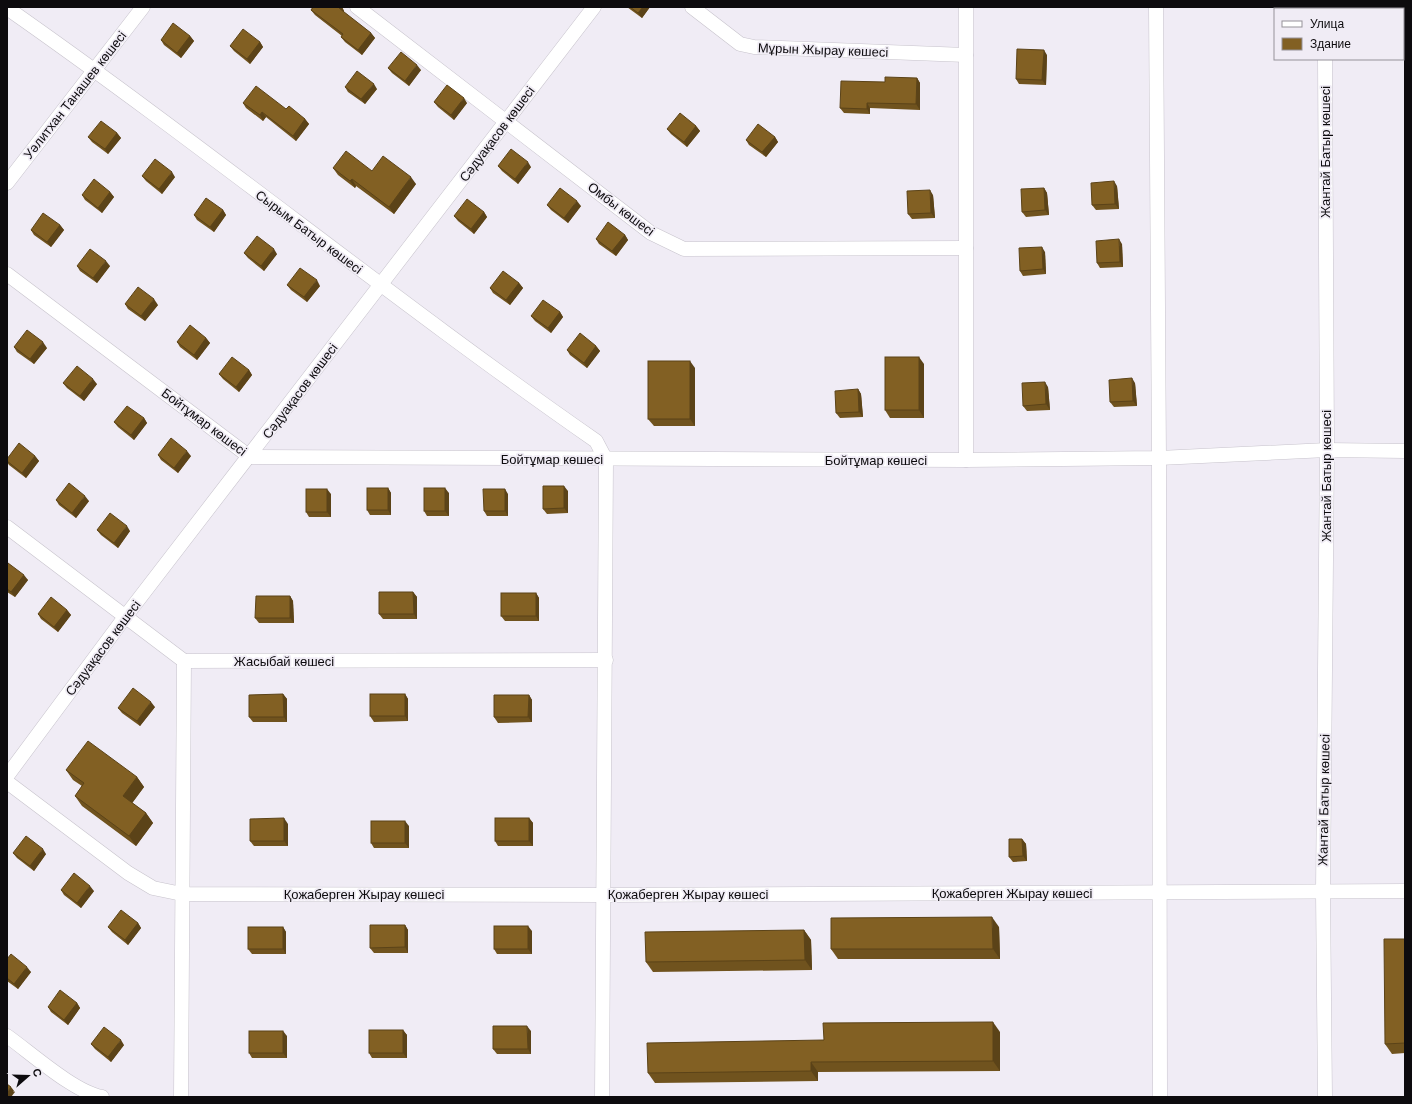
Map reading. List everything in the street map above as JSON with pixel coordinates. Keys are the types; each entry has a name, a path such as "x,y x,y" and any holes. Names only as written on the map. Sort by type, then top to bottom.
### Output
{"street":[{"name":"Уәлитхан Танашев көшесі","path":"7,183 143,7"},
{"name":"Омбы көшесі","path":"357,7 651,233 684,249 966,248"},
{"name":"Сәдуақасов көшесі","path":"7,776 126,617 594,7"},
{"name":"Мұрын Жырау көшесі","path":"692,7 740,44 754,48 966,55"},
{"path":"966,7 966,460"},
{"path":"1156,7 1159,458 1160,1097"},
{"name":"Сырым Батыр көшесі","path":"7,8 95,69 381,286 510,381 596,441 606,460"},
{"name":"Жантай Батыр көшесі","path":"1325,60 1327,450 1323,892 1325,1097"},
{"name":"Бойтұмар көшесі","path":"7,274 250,457 606,460 966,460 1159,458 1327,450 1405,451"},
{"path":"602,1097 606,660 606,460"},
{"path":"7,527 184,661 181,1097"},
{"name":"Жасыбай көшесі","path":"184,661 606,660"},
{"name":"Қожаберген Жырау көшесі","path":"7,782 128,873 153,888 182,894 604,895 1405,891"},
{"path":"7,1036 64,1078 92,1095 102,1097"}],"building":[{"path":"313,7 340,7 339,8 371,33 358,50 341,37 343,34 311,10"},
{"path":"630,7 643,7 638,13"},
{"path":"173,23 190,36 177,53 161,40"},
{"path":"243,29 260,42 247,59 230,46"},
{"path":"1017,49 1044,50 1042,80 1016,79"},
{"path":"401,52 417,65 405,81 388,68"},
{"path":"357,71 374,84 361,99 345,87"},
{"path":"885,77 917,78 916,104 867,103 867,109 840,108 841,81 885,82"},
{"path":"447,85 464,98 451,115 434,102"},
{"path":"256,86 286,109 289,106 305,119 293,136 262,112 260,115 243,103"},
{"path":"680,113 696,126 684,142 667,129"},
{"path":"101,121 117,133 105,149 88,137"},
{"path":"758,124 775,137 762,152 746,140"},
{"path":"511,149 528,162 515,179 498,166"},
{"path":"346,151 372,171 383,156 411,177 389,207 352,179 350,181 333,168"},
{"path":"155,159 172,172 159,189 142,176"},
{"path":"94,179 110,192 98,208 82,195"},
{"path":"1114,181 1115,204 1092,205 1091,183"},
{"path":"560,188 577,201 564,218 547,205"},
{"path":"1044,188 1045,210 1022,212 1021,189"},
{"path":"930,190 931,213 908,214 907,191"},
{"path":"206,198 223,210 210,227 194,215"},
{"path":"467,199 484,212 471,229 454,216"},
{"path":"43,213 60,225 47,242 31,230"},
{"path":"608,222 625,235 612,251 596,239"},
{"path":"257,236 274,249 261,266 244,253"},
{"path":"1119,239 1120,262 1097,263 1096,241"},
{"path":"1042,247 1043,269 1020,271 1019,248"},
{"path":"90,249 106,261 93,278 77,266"},
{"path":"300,268 317,280 304,297 287,285"},
{"path":"503,271 519,283 506,300 490,288"},
{"path":"138,287 154,299 141,316 125,304"},
{"path":"543,300 560,312 548,328 531,316"},
{"path":"190,325 206,338 194,355 177,342"},
{"path":"27,330 43,342 30,359 14,347"},
{"path":"580,333 596,346 584,363 567,350"},
{"path":"232,357 249,370 236,387 219,374"},
{"path":"885,357 919,357 919,410 885,410"},
{"path":"648,361 690,361 690,419 648,419"},
{"path":"77,366 93,379 80,396 63,383"},
{"path":"1132,378 1133,401 1110,402 1109,380"},
{"path":"1045,382 1046,404 1023,406 1022,383"},
{"path":"858,389 859,412 836,413 835,391"},
{"path":"127,406 144,418 131,435 114,422"},
{"path":"171,438 187,451 174,468 158,455"},
{"path":"19,443 35,456 22,473 7,461"},
{"path":"69,483 85,496 72,513 56,500"},
{"path":"543,486 564,486 564,508 543,509"},
{"path":"367,488 388,488 388,510 367,510"},
{"path":"424,488 445,488 445,511 424,511"},
{"path":"306,489 327,489 327,512 306,512"},
{"path":"483,489 505,489 505,511 484,511"},
{"path":"110,513 127,526 114,543 97,530"},
{"path":"7,563 24,575 11,592 7,589"},
{"path":"379,592 413,592 414,614 379,614"},
{"path":"501,593 536,593 536,616 501,616"},
{"path":"256,596 290,596 290,618 255,618"},
{"path":"51,597 67,610 54,627 38,614"},
{"path":"133,688 151,702 137,721 118,708"},
{"path":"283,694 284,717 249,717 249,695"},
{"path":"370,694 405,694 405,716 370,716"},
{"path":"494,695 529,695 528,717 494,717"},
{"path":"88,741 137,777 123,796 146,813 129,836 75,796 84,783 66,770"},
{"path":"284,818 284,841 250,841 250,819"},
{"path":"495,818 529,818 529,841 495,841"},
{"path":"371,821 405,821 405,843 371,843"},
{"path":"26,836 43,849 30,866 13,853"},
{"path":"1009,839 1022,839 1023,856 1009,857"},
{"path":"74,873 90,886 77,903 61,890"},
{"path":"121,910 138,923 125,940 108,927"},
{"path":"992,917 993,949 831,949 831,918"},
{"path":"370,925 405,925 405,947 370,948"},
{"path":"494,926 528,926 528,949 494,949"},
{"path":"248,927 283,927 283,949 248,949"},
{"path":"804,930 805,960 646,962 645,932"},
{"path":"1384,939 1405,939 1405,1043 1385,1044"},
{"path":"11,954 27,967 14,984 7,978 7,959"},
{"path":"60,990 77,1003 64,1020 48,1007"},
{"path":"993,1022 993,1061 811,1062 811,1071 648,1073 647,1043 824,1040 823,1023"},
{"path":"493,1026 527,1026 528,1049 493,1049"},
{"path":"104,1027 121,1040 108,1057 91,1044"},
{"path":"369,1030 403,1030 403,1053 369,1053"},
{"path":"249,1031 283,1031 283,1053 249,1053"},
{"path":"7,1084 11,1087 7,1092"}]}
